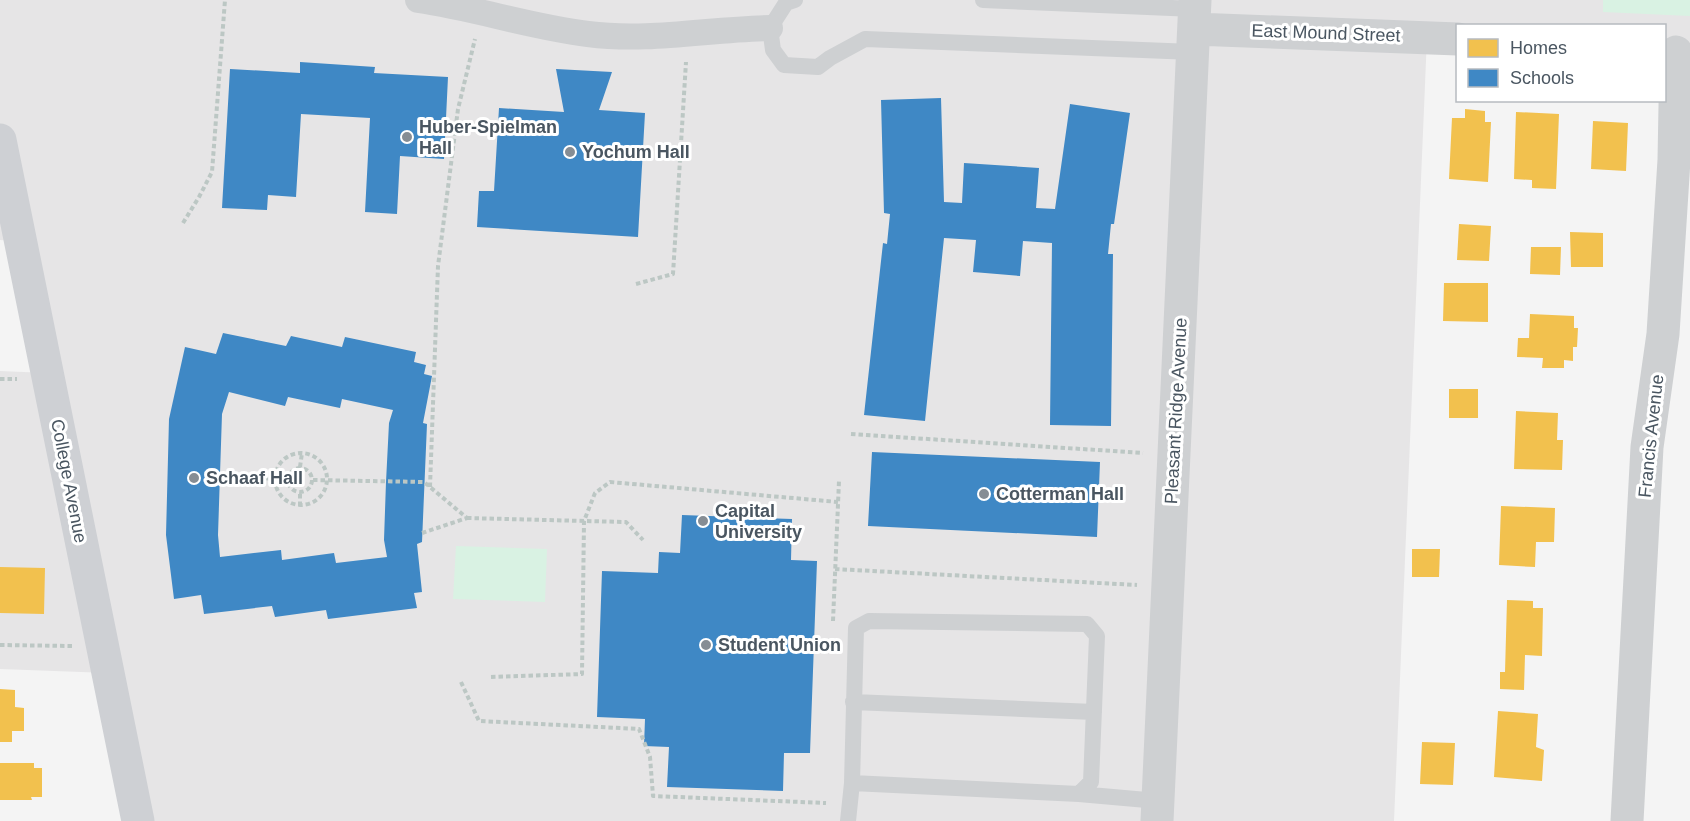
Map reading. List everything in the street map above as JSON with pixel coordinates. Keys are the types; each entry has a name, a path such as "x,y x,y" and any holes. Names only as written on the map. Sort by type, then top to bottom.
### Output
{"main road":[{"name":"College Avenue","path":"0,140 138,821"}],"street":[{"path":"418,0 539,26 589,34 653,37 770,28"},
{"name":"East Mound Street","path":"1194,23 1456,39"},
{"name":"Pleasant Ridge Avenue","path":"1157,811 1194,23"},
{"name":"Francis Avenue","path":"1626,821 1647,447 1663,334 1674,160 1677,52"}],"lane":[{"path":"795,0 786,3 770,28 773,50 784,65 818,67 865,39 1194,23"},
{"path":"983,0 1194,23"},
{"path":"848,821 852,783 856,628 868,621 1087,624 1097,636 1091,782 1079,794"},
{"path":"853,702 1094,712"},
{"path":"852,783 1079,794 1157,811"}],"path":[{"path":"183,223 212,171 225,0"},
{"path":"430,487 438,266 458,109 481,12"},
{"path":"636,284 673,274 688,35"},
{"path":"851,434 1174,455"},
{"path":"300,467 302,453"},
{"path":"302,453 318,458 327,472 328,480 322,496 308,505 300,506 283,499 278,492 275,478 279,465 285,459 293,454 302,453"},
{"path":"288,480 293,470 300,467 308,470 313,480 310,488 300,493"},
{"path":"220,475 288,480"},
{"path":"288,480 292,489 300,493"},
{"path":"313,480 424,482 467,518"},
{"path":"491,677 582,674 584,521 595,493 610,482 838,502"},
{"path":"300,493 300,506"},
{"path":"422,533 467,518 626,522 643,540"},
{"path":"835,569 1168,587"},
{"path":"0,645 103,647"},
{"path":"460,682 479,721 639,729 650,757 653,796 826,803"}],"shaded area":[{"name":"Capital University","path":"0,0 1690,0 1690,53 1666,51 1666,24 1456,24 1456,27 1427,37 1394,821 138,821 108,673 0,669 0,371 47,373 20,241 0,240"}],"green space":[{"path":"1603,0 1690,0 1690,16 1603,12"},
{"path":"456,546 547,549 545,602 453,599"}],"building: Homes":[{"path":"1465,109 1485,111 1485,122 1491,122 1488,182 1449,179 1452,118 1465,118"},
{"path":"1516,112 1559,114 1556,189 1532,188 1532,180 1514,179"},
{"path":"1593,121 1628,123 1626,171 1591,169"},
{"path":"1459,224 1491,226 1489,261 1457,260"},
{"path":"1570,232 1603,233 1603,267 1571,267"},
{"path":"1531,247 1561,247 1560,275 1530,274"},
{"path":"1444,283 1488,283 1488,322 1443,321"},
{"path":"1530,314 1574,316 1574,328 1578,328 1577,347 1573,347 1573,361 1564,360 1564,368 1542,368 1543,358 1517,357 1518,338 1529,338"},
{"path":"1449,389 1478,389 1478,418 1449,418"},
{"path":"1516,411 1558,413 1557,440 1563,440 1562,470 1514,469"},
{"path":"1501,506 1555,508 1554,542 1536,542 1535,567 1499,565"},
{"path":"1412,549 1440,549 1439,577 1412,577"},
{"path":"0,567 45,568 44,614 0,613"},
{"path":"1507,600 1533,601 1533,608 1543,608 1542,656 1525,655 1524,690 1500,689 1500,672 1505,672"},
{"path":"0,689 15,690 15,707 24,708 24,731 12,731 12,742 0,742"},
{"path":"1498,711 1538,714 1536,747 1544,750 1542,781 1494,777"},
{"path":"1422,742 1455,743 1453,785 1420,784"},
{"path":"0,763 34,763 34,768 42,768 42,797 31,797 32,800 0,800"}],"building: Schools":[{"name":"Huber-Spielman Hall","path":"300,62 375,67 374,73 448,77 444,159 400,156 397,214 365,212 370,118 301,114 296,197 268,195 267,210 222,208 230,69 300,73"},
{"name":"Yochum Hall","path":"556,69 612,72 599,110 645,113 638,237 477,227 479,191 494,191 499,108 564,112"},
{"path":"941,98 944,202 962,203 964,163 1039,168 1036,208 1055,209 1070,104 1130,113 1108,254 1113,254 1111,426 1050,425 1052,243 1023,241 1020,276 973,272 976,240 944,238 925,421 864,415 883,243 887,244 890,214 884,213 881,100"},
{"name":"Schaaf Hall","path":"223,333 286,346 291,336 342,347 345,337 416,352 414,362 426,365 424,374 432,376 423,423 427,424 422,542 417,544 422,592 414,593 417,608 328,619 326,610 275,617 272,606 204,614 201,595 174,599 166,535 169,419 185,347 216,354","holes":["229,392 285,406 288,397 340,408 342,399 393,410 389,423 386,482 384,540 387,557 336,563 334,553 282,560 281,550 220,557 218,535 222,414"]},
{"name":"Cotterman Hall","path":"872,452 1100,462 1097,537 868,526"},
{"name":"Student Union","path":"682,515 792,519 791,560 817,561 810,753 784,753 783,791 667,787 669,747 644,746 645,719 597,717 602,571 658,573 659,552 680,553"}],"place":[{"name":"Huber-Spielman Hall","path":"407,137"},
{"name":"Yochum Hall","path":"570,152"},
{"name":"Schaaf Hall","path":"194,478"},
{"name":"Cotterman Hall","path":"984,494"},
{"name":"Capital University","path":"703,521"},
{"name":"Student Union","path":"706,645"}]}
